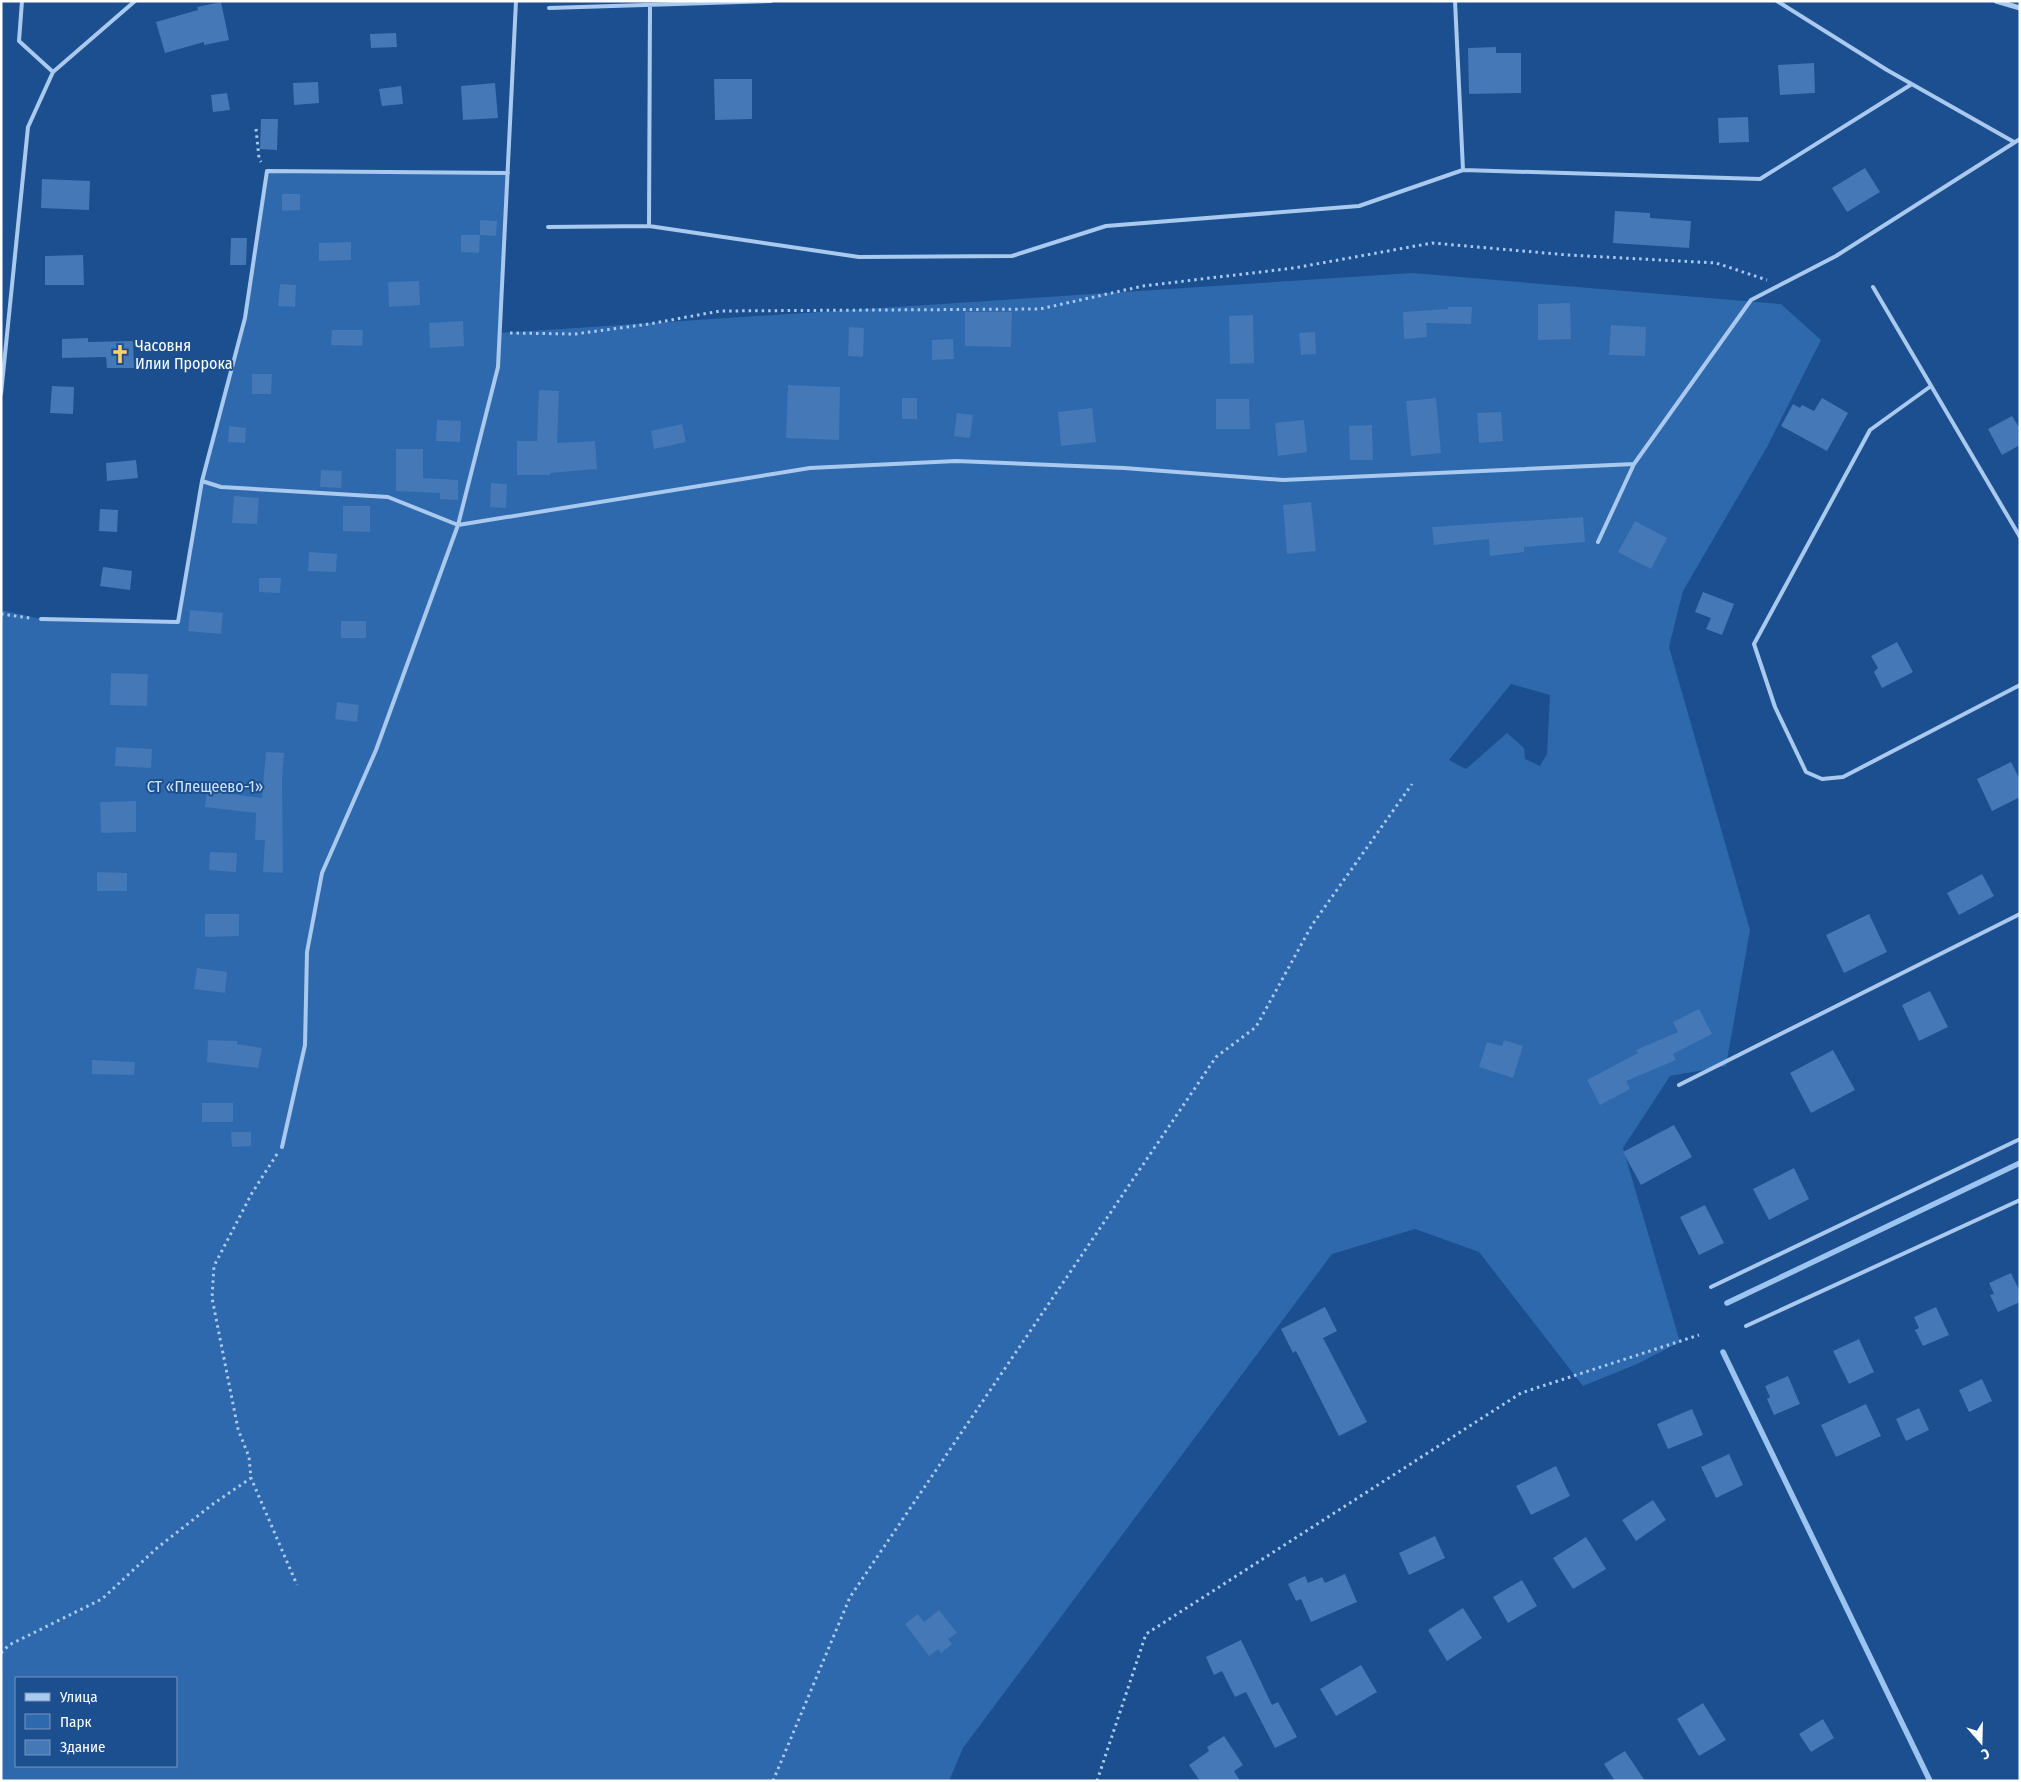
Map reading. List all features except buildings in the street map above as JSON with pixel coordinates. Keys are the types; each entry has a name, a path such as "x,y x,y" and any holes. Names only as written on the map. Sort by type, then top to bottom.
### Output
{"street":[{"path":"1996,1 2020,8"}],"lane":[{"path":"22,1 18,41 53,72"},
{"path":"1,394 28,127 53,72 135,1"},
{"path":"282,1147 305,1045 307,952 322,873 376,750 458,525 498,367 516,1"},
{"path":"549,8 771,1"},
{"path":"1455,1 1463,170"},
{"path":"1777,1 1912,84 2014,142"},
{"path":"649,226 650,5"},
{"path":"548,227 649,226 859,257 1012,256 1106,226 1359,206 1463,170 1760,178 1912,84"},
{"path":"1598,542 1634,464 1752,300 1836,256 2020,139"},
{"path":"41,619 178,622 202,481 245,318 267,171 508,173"},
{"path":"1873,287 2020,538"},
{"path":"1931,386 1870,430 1754,644 1775,707 1806,772 1822,779 1843,777 2020,685"},
{"path":"202,481 221,488 388,497 458,525 624,500 810,468 956,461 1124,468 1283,480 1634,464"},
{"path":"1679,1085 2020,914"},
{"path":"1711,1287 2020,1139"},
{"path":"1746,1326 2020,1200"}],"path":[{"path":"256,129 259,158 267,171"},
{"path":"499,333 575,334 648,324 720,311 1040,308 1143,286 1294,268 1432,243 1716,263 1781,285"},
{"path":"1,614 41,619"},
{"path":"773,1781 850,1597 1216,1057 1256,1027 1312,925 1412,784"},
{"path":"282,1147 252,1193 214,1266 212,1298 238,1429 249,1456 251,1478 297,1585"},
{"path":"1097,1781 1146,1634 1521,1393 1699,1335"},
{"path":"1,1653 9,1645 102,1599 157,1548 213,1504 251,1478"}],"green space":[{"name":"СТ «Плещеево-1»","path":"267,171 508,173 499,333 1412,273 1781,304 1821,340 1767,447 1683,591 1669,647 1750,930 1726,1066 1670,1076 1623,1148 1680,1342 1637,1364 1583,1386 1479,1252 1415,1229 1332,1254 963,1748 949,1781 1,1781 1,610 41,619 178,622 202,481 245,318","holes":["1511,684 1550,695 1547,754 1540,766 1525,759 1524,748 1507,733 1466,769 1449,760"]}],"waterway":[{"path":"1727,1303 2020,1163"},
{"path":"1723,1352 1930,1781"}],"place":[{"name":"Часовня Илии Пророка","path":"120,354"}]}
